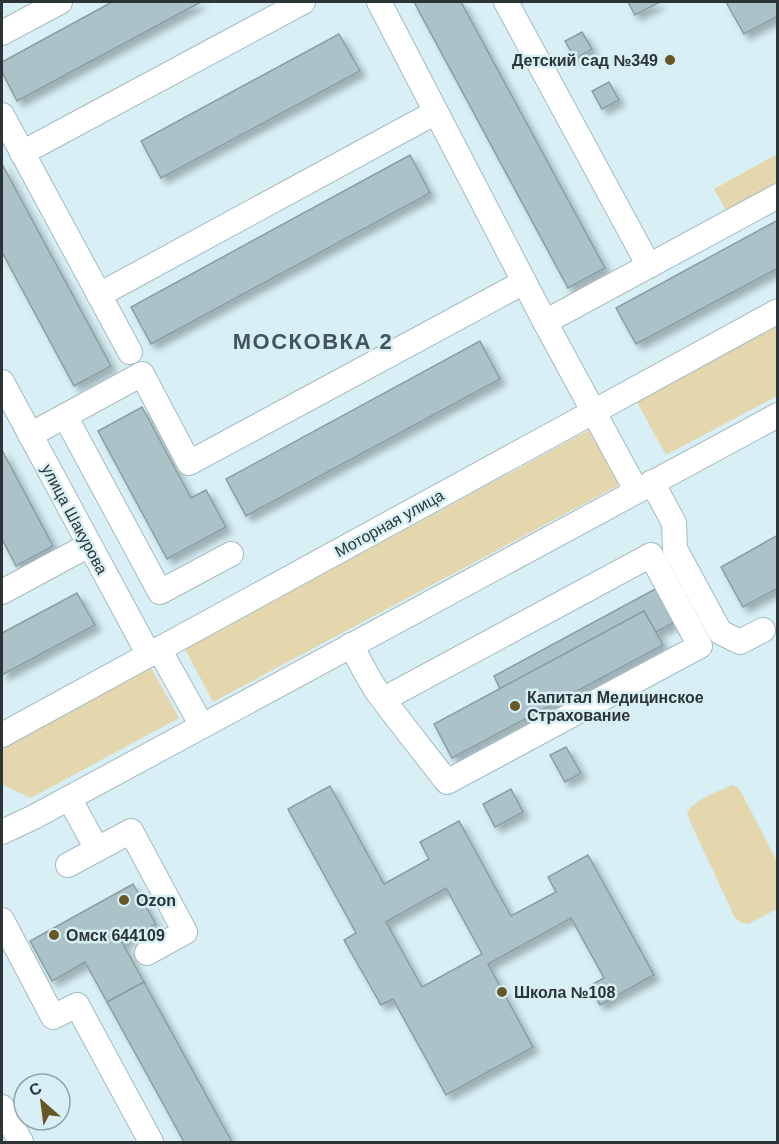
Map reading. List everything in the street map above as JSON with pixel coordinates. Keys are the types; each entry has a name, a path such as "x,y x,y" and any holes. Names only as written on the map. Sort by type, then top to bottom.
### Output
{"street":[{"path":"2,33 60,2"},
{"path":"22,153 303,2"},
{"path":"379,2 594,412 644,486 674,523 675,549 720,632 740,642 763,630"},
{"path":"506,2 649,266"},
{"path":"99,295 436,112"},
{"path":"2,115 130,352"},
{"path":"545,322 777,196"},
{"path":"30,435 142,374 189,463 524,282"},
{"name":"Моторная улица","path":"2,735 777,311"},
{"name":"улица Шакурова","path":"2,382 89,545 202,726"},
{"path":"2,832 34,817 777,415"},
{"path":"65,416 160,592 231,554"},
{"path":"5,583 89,545"},
{"path":"351,645 375,688 447,782 700,646 651,555 384,699"},
{"path":"69,798 97,849"},
{"path":"68,865 131,831 185,932 147,952"},
{"path":"2,926 53,1017 76,1005 151,1143"},
{"path":"2,1107 21,1143"}],"shaded area":[{"path":"777,154 777,187 728,214 714,189"},
{"path":"777,317 777,396 666,455 633,395"},
{"path":"591,429 621,484 213,702 185,649"},
{"path":"151,668 179,718 31,798 2,784 2,749"},
{"path":"732,785 741,792 777,861 777,909 748,924 735,918 687,812 702,799"}],"building":[{"path":"112,2 201,2 17,101 2,72 2,62"},
{"path":"414,2 461,2 605,268 568,288"},
{"path":"628,2 660,2 635,15"},
{"path":"726,2 778,2 778,16 744,34"},
{"path":"582,32 592,49 575,59 565,41"},
{"path":"339,34 360,71 161,178 141,141"},
{"path":"609,82 619,100 602,109 592,91"},
{"path":"410,155 430,193 151,344 131,307"},
{"path":"2,164 111,366 74,386 2,252"},
{"path":"778,220 778,268 636,344 616,308"},
{"path":"480,341 500,379 246,516 226,479"},
{"path":"142,407 191,498 206,490 226,527 167,559 98,431"},
{"path":"2,450 53,546 16,566 2,539"},
{"path":"778,535 778,588 743,607 721,567"},
{"path":"657,588 675,622 656,632 644,611 500,689 494,676"},
{"path":"77,593 95,625 2,675 2,633"},
{"path":"644,611 663,645 452,758 434,724"},
{"path":"566,747 581,773 565,782 550,755"},
{"name":"Школа №108","path":"330,786 384,884 429,859 420,842 459,821 511,916 556,892 548,877 588,855 654,975 600,1005 589,986 604,978 571,918 488,964 533,1047 446,1095 393,999 381,1005 344,940 356,933 288,809","holes":["446,888 482,954 422,987 386,922"]},
{"path":"511,789 523,812 495,827 483,804"},
{"path":"133,884 156,924 122,942 144,982 107,1002 85,962 52,981 30,941"},
{"path":"144,982 232,1142 184,1142 107,1002"}],"place":[{"name":"Детский сад №349","path":"670,60"},
{"name":"Капитал Медицинское Страхование","path":"515,706"},
{"name":"Ozon","path":"124,900"},
{"name":"Омск 644109","path":"54,935"},
{"name":"Школа №108","path":"502,992"}],"district":[{"name":"МОСКОВКА 2","path":"313,341"}]}
